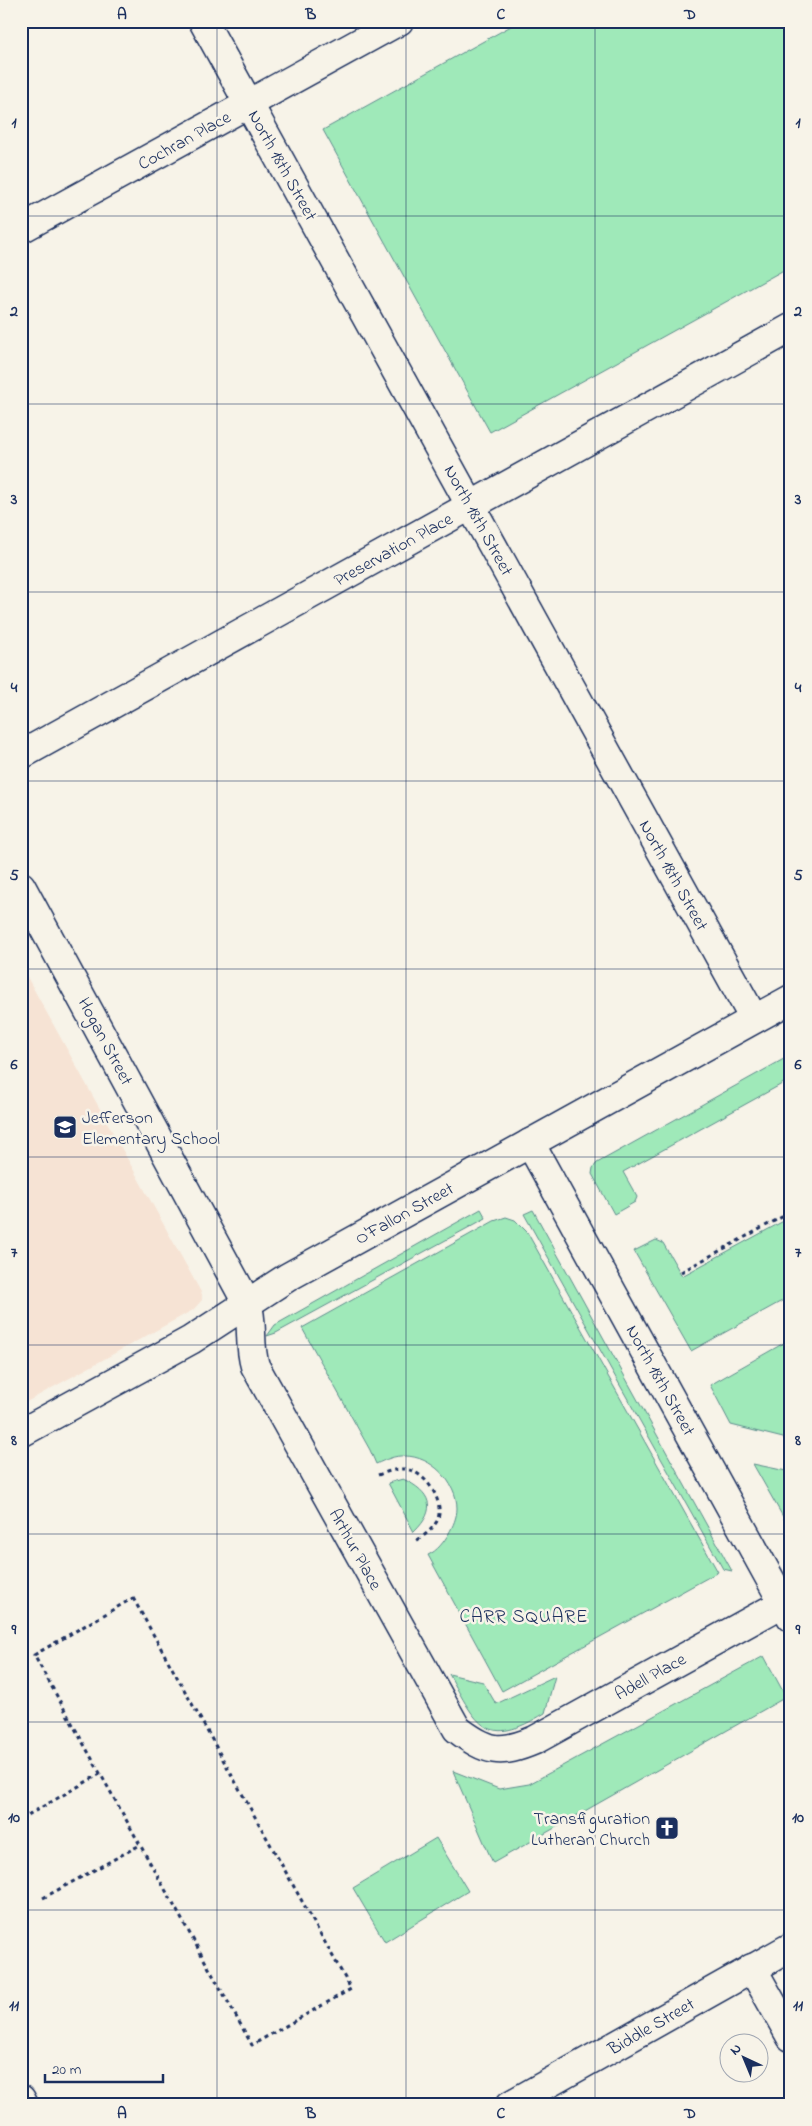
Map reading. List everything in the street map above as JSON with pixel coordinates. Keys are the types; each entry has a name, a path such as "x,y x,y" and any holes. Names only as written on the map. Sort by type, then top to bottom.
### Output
{"street":[{"name":"North 18th Street","path":"203,21 754,1019"},
{"name":"Cochran Place","path":"21,230 400,21"},
{"name":"Preservation Place","path":"21,755 791,328"},
{"name":"Hogan Street","path":"21,886 247,1303"},
{"name":"O'Fallon Street","path":"21,1433 191,1340 288,1277 791,999"},
{"name":"North 18th Street","path":"530,1143 787,1610"},
{"name":"Arthur Place","path":"247,1303 250,1312 250,1351 255,1366 457,1729 474,1742 496,1750 517,1748"},
{"name":"Adell Place","path":"517,1748 787,1610"},
{"name":"Biddle Street","path":"510,2105 791,1947"},
{"path":"752,1968 791,2037"},
{"path":"21,2099 24,2105"}],"path":[{"path":"681,1272 791,1212"},
{"path":"378,1475 391,1470 406,1469 417,1473 430,1486 437,1498 437,1521 429,1531 414,1542"},
{"path":"134,1598 351,1989 252,2045 140,1845 34,1655 134,1598"},
{"path":"21,1819 100,1774"},
{"path":"43,1898 140,1845"}],"shaded area":[{"name":"Jefferson Elementary School","path":"21,966 202,1294 202,1300 193,1310 21,1405"}],"green space":[{"path":"520,21 791,21 791,266 490,432 323,130"},
{"path":"791,1055 791,1079 623,1172 637,1197 635,1202 614,1214 592,1174 593,1168 597,1163"},
{"path":"481,1209 486,1218 276,1333 267,1336 275,1325"},
{"path":"533,1210 732,1571 723,1569 524,1214"},
{"path":"506,1217 515,1220 527,1232 718,1572 502,1691 428,1555 443,1543 454,1521 457,1508 453,1489 441,1472 424,1460 415,1457 398,1456 376,1464 302,1328 494,1221"},
{"path":"791,1217 791,1296 691,1351 634,1251 656,1240 663,1243 682,1276"},
{"path":"791,1339 791,1440 731,1425 710,1385"},
{"path":"753,1464 791,1472 791,1531"},
{"path":"403,1479 420,1490 428,1502 426,1516 422,1524 414,1532 388,1483"},
{"path":"764,1656 786,1697 493,1863 453,1771 499,1789 529,1784"},
{"path":"449,1674 483,1682 496,1704 555,1676 545,1713 509,1730 496,1730 485,1726 476,1719"},
{"path":"436,1838 468,1891 385,1942 353,1888"}],"place":[{"name":"Jefferson Elementary School","path":"65,1127"},
{"name":"Transfiguration Lutheran Church","path":"667,1828"}],"district":[{"name":"CARR SQUARE","path":"524,1615"}]}
